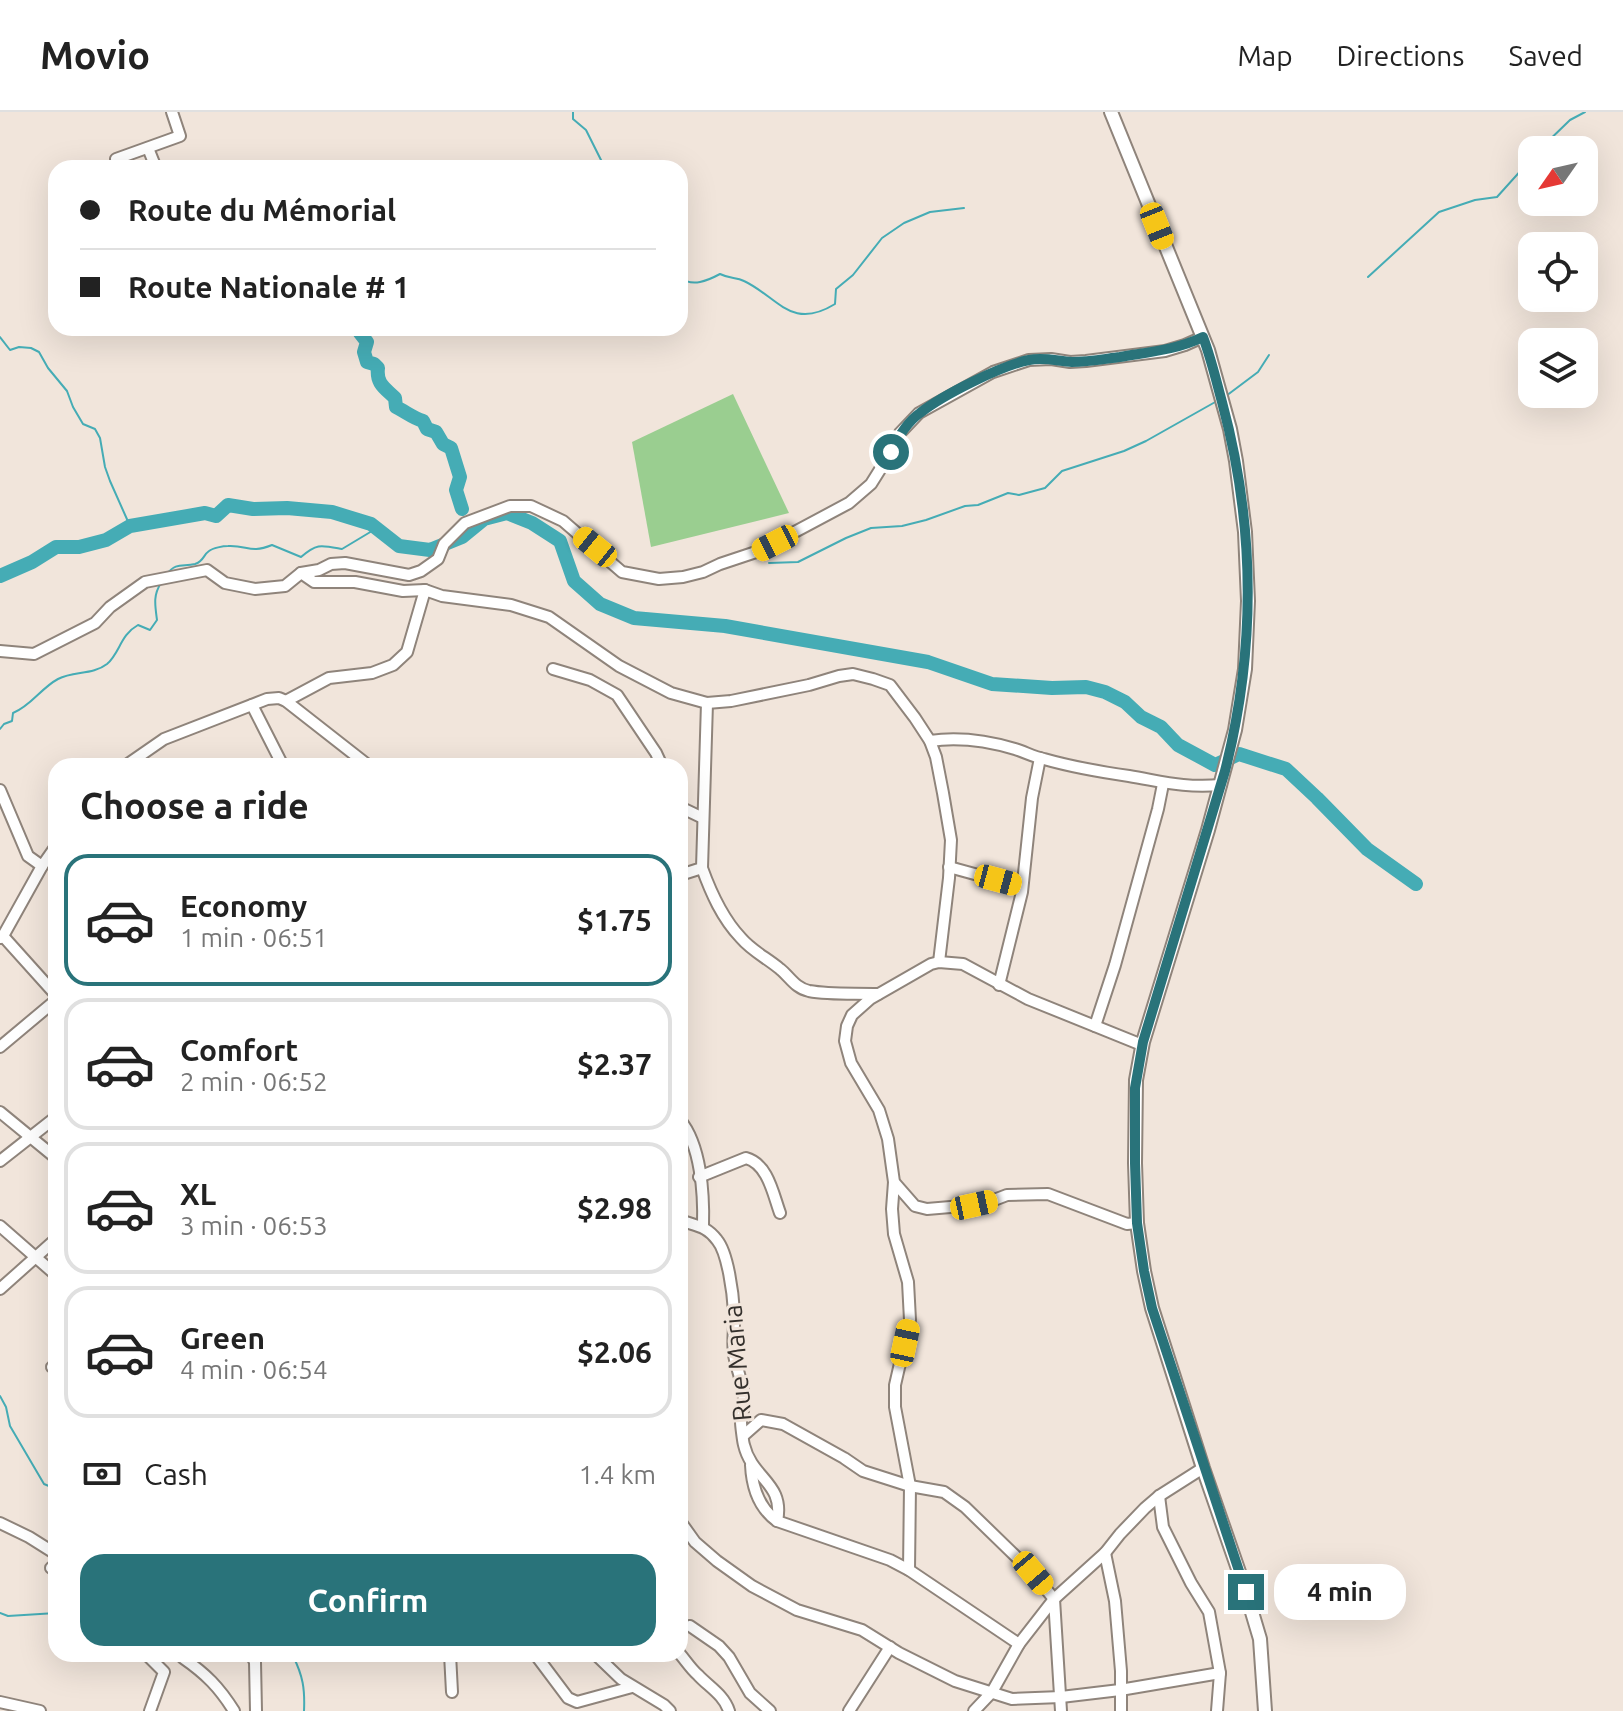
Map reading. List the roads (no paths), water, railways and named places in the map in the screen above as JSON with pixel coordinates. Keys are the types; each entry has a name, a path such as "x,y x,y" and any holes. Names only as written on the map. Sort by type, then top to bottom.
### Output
{"main road":[{"path":"1111,112 1203,337 1236,461 1245,532 1248,601 1245,669 1235,730 1142,1045 1135,1088 1137,1223 1152,1308 1260,1639 1265,1711"}],"street":[{"path":"116,159 180,136 172,112"},
{"path":"148,148 153,160"},
{"path":"0,651 34,654 95,623 110,607 145,582 207,570 225,583 255,589 285,586 301,573 331,564 345,563 409,575 438,559 444,544 465,523 510,506 531,506 563,521 622,572 659,579 703,572 759,551 849,503 871,484 900,433 919,413 993,372 1029,360 1086,361 1165,351 1203,337"},
{"path":"301,573 314,582 355,582 403,591 425,590 442,596 511,605 549,617 619,666 671,693 707,703 744,699 853,674 890,685 930,741 936,757 951,840 939,962"},
{"path":"286,701 329,678 372,673 393,665 407,652 425,590"},
{"path":"553,669 590,680 617,695 658,758"},
{"path":"137,758 164,739 267,699 279,698 358,758"},
{"path":"707,703 702,868 721,911 741,938 798,987 810,991 878,994"},
{"path":"252,705 279,758"},
{"path":"930,741 949,738 981,742 1163,784 1186,787 1221,785"},
{"path":"999,985 1022,887 1040,758"},
{"path":"1095,1026 1115,965 1163,784"},
{"path":"0,790 28,856 42,866"},
{"path":"688,811 703,818"},
{"path":"48,857 2,937 48,988"},
{"path":"949,867 1022,887"},
{"path":"688,872 702,868"},
{"path":"909,1570 910,1486 895,1407 895,1385 910,1320 908,1282 894,1234 894,1182 888,1139 879,1110 851,1063 845,1041 847,1026 852,1015 878,994 939,962 963,964 1028,999 1142,1045"},
{"path":"0,1047 48,1004"},
{"path":"0,1112 48,1152"},
{"path":"0,1161 48,1123"},
{"path":"688,1131 696,1148 703,1226 688,1222"},
{"path":"699,1177 746,1158 752,1159 762,1169 780,1213"},
{"path":"894,1182 915,1206 927,1209 974,1205 1007,1195 1048,1194 1127,1224 1137,1223"},
{"path":"0,1226 48,1268"},
{"name":"Rue Maria","path":"703,1226 719,1241 726,1260 734,1312 734,1353 745,1406 740,1426 751,1465 777,1497 780,1506 777,1521"},
{"path":"0,1289 48,1247"},
{"path":"744,1435 761,1420 783,1424 863,1471 910,1486 944,1492 965,1507 1033,1573 1054,1599 1061,1711"},
{"path":"751,1465 756,1494 766,1513 777,1521 890,1560 1019,1644"},
{"path":"974,1711 992,1692 1019,1644 1054,1599 1105,1553 1145,1508 1203,1468"},
{"path":"1159,1496 1163,1527 1209,1612 1220,1673 1217,1711"},
{"path":"0,1523 48,1549"},
{"path":"688,1532 717,1561 752,1586 797,1610 862,1630 955,1681 1019,1700 1120,1690 1220,1673"},
{"path":"1105,1553 1115,1601 1121,1711"},
{"path":"690,1626 719,1646 750,1693 770,1711"},
{"path":"853,1710 890,1647"},
{"path":"150,1711 164,1672 154,1662"},
{"path":"189,1662 205,1673 234,1711"},
{"path":"255,1662 256,1711"},
{"path":"450,1662 452,1692"},
{"path":"541,1662 568,1698 577,1702 632,1687"},
{"path":"603,1662 621,1679 670,1711"},
{"path":"686,1662 719,1694 729,1711"},
{"path":"0,1702 40,1711"}],"waterway":[{"path":"573,112 573,119 586,130 601,160"},
{"path":"1553,136 1570,120 1585,112"},
{"path":"1368,277 1439,212 1475,200 1497,197 1518,174"},
{"path":"688,282 705,281 720,274 744,281 796,313 820,311 835,304 836,289 853,275 882,238 904,223 930,212 964,208"},
{"path":"362,336 367,342 364,352 367,362 378,368 380,382 395,398 396,407 423,421 427,429 436,432 443,444 451,448 460,477 456,490 462,509"},
{"path":"0,337 10,350 19,347 39,352 67,391 83,424 95,429 110,481 130,526"},
{"path":"1226,396 1258,372 1269,355"},
{"path":"769,563 798,562 871,528 902,526 965,506 978,505 1008,493 1019,495 1045,488 1062,471 1124,451 1217,401"},
{"path":"0,576 56,547 79,547 106,540 130,526 205,513 216,516 228,505 332,512 371,524 399,546 430,550 462,537 484,519 507,513 532,523 560,541 574,581 600,604 634,618 725,626 928,662 992,684 1086,687 1105,692 1161,727 1178,745 1215,765 1239,754 1286,769 1367,849 1416,884"},
{"path":"167,574 177,566 198,563 209,551 218,547 259,549 272,545 301,557 320,546 342,549 377,528"},
{"path":"0,729 12,721 13,713 58,679 96,670 107,664 127,634 138,625 150,630 157,620 155,605 161,583"},
{"path":"0,1396 10,1426 44,1484 48,1486"},
{"path":"0,1613 8,1616 48,1614"},
{"path":"296,1662 303,1683 304,1711"}]}
